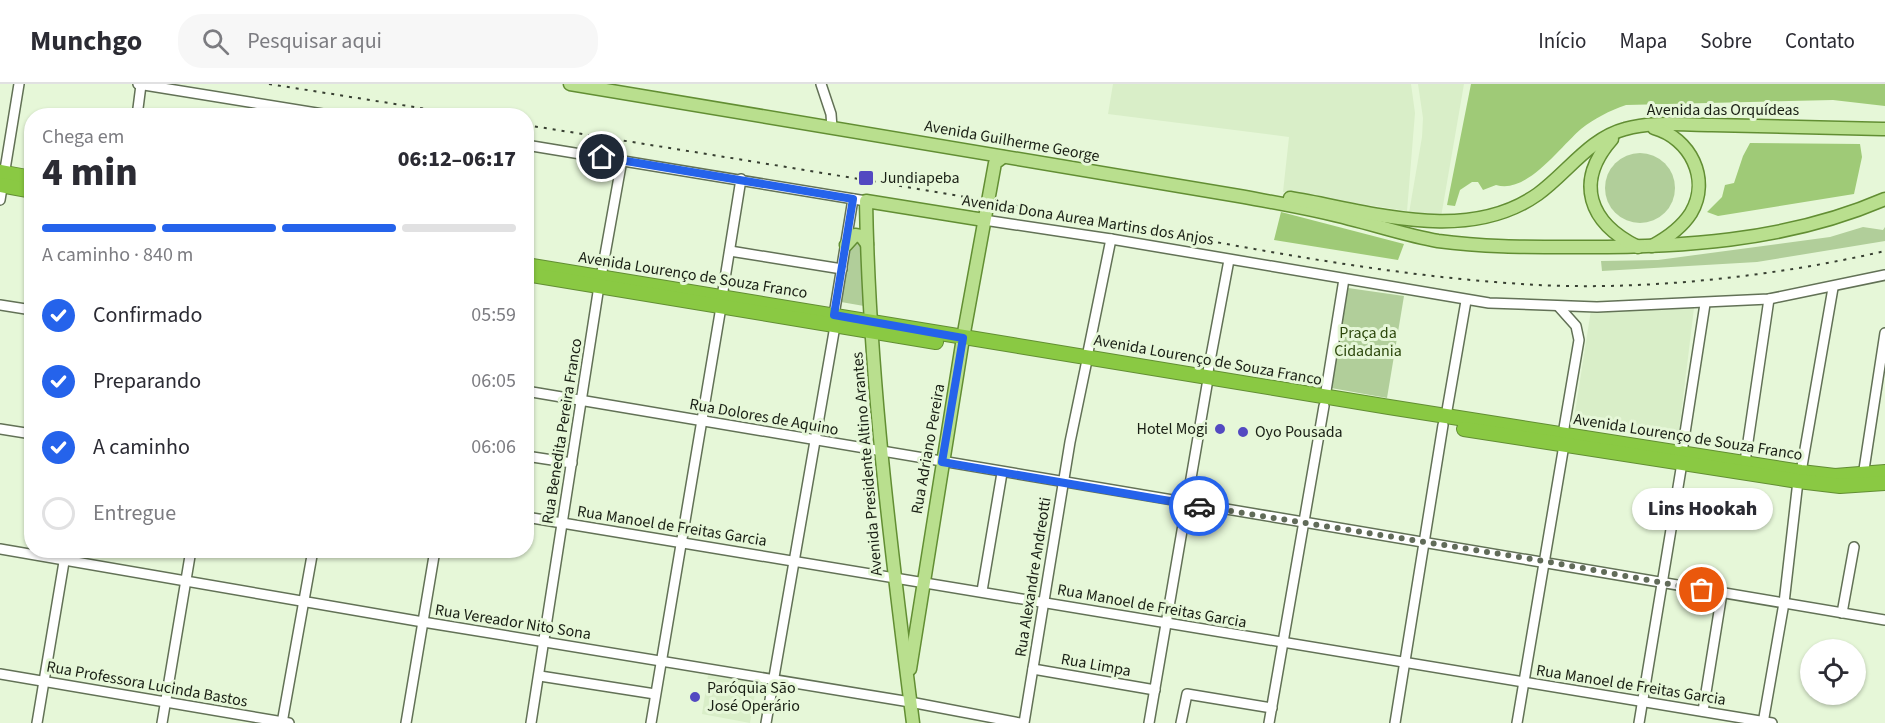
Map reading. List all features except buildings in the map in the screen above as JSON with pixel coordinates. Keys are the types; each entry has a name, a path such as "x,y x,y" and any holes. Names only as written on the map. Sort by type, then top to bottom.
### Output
{"highway":[{"path":"1,183 24,179"},
{"path":"1,183 24,189"},
{"name":"Avenida Lourenço de Souza Franco","path":"534,267 600,282"},
{"name":"Avenida Lourenço de Souza Franco","path":"534,275 600,282 1325,402 1799,476 1863,476 1885,472"},
{"name":"Avenida Lourenço de Souza Franco","path":"1682,458 1745,462 1840,486 1885,483"}],"main road":[{"name":"Avenida Guilherme George","path":"570,84 1446,222"},
{"name":"Avenida Guilherme George","path":"608,84 996,158 1311,210 1446,242 1510,247 1645,248"},
{"name":"Avenida das Orquídeas","path":"1446,222 1481,217 1521,204 1539,193 1599,142 1622,130 1637,126 1885,129"},
{"path":"1637,126 1657,128 1679,140 1694,160 1699,180 1697,199 1688,217 1668,236 1645,248"},
{"path":"1622,130 1601,152 1594,164 1591,195 1596,212 1607,226 1645,248 1723,241 1797,228 1846,216 1885,199"},
{"name":"Rua Adriano Pereira","path":"908,685 922,581 996,158"},
{"name":"Avenida Dona Aurea Martins dos Anjos","path":"866,201 984,220"},
{"name":"Avenida Presidente Altino Arantes","path":"866,201 872,326 893,577 912,723"},
{"path":"846,245 855,235 861,236 867,244"}],"street":[{"path":"1,183 19,84"},
{"path":"138,108 140,84 286,108"},
{"path":"821,84 832,125"},
{"path":"260,108 261,104"},
{"name":"Avenida Dona Aurea Martins dos Anjos","path":"534,146 866,201"},
{"name":"Rua Benedita Pereira Franco","path":"531,723 600,282 622,160"},
{"path":"651,723 741,179"},
{"path":"766,723 815,441 853,199"},
{"name":"Avenida Dona Aurea Martins dos Anjos","path":"984,220 1111,239 1466,301 1559,307 1705,304 1769,300 1885,275"},
{"name":"Rua Alexandre Andreotti","path":"1022,723 1064,483 1111,239"},
{"path":"730,251 842,269"},
{"path":"1149,723 1185,504 1229,260"},
{"path":"1269,723 1344,279"},
{"path":"1766,723 1784,603 1799,476 1833,288"},
{"path":"1745,462 1769,300"},
{"path":"1395,723 1466,301"},
{"path":"1639,723 1705,304"},
{"path":"0,305 24,309"},
{"path":"1517,723 1579,340 1576,326 1559,307"},
{"path":"1863,476 1885,333"},
{"name":"Rua Dolores de Aquino","path":"534,392 1185,504 1544,561 1662,584 1885,620"},
{"path":"0,429 24,433"},
{"path":"534,457 573,463"},
{"path":"982,591 1002,473"},
{"name":"Rua Manoel de Freitas Garcia","path":"534,519 922,581 1766,723"},
{"path":"1842,613 1854,547"},
{"name":"Rua Vereador Nito Sona","path":"0,549 24,551"},
{"path":"37,723 64,558"},
{"name":"Rua Vereador Nito Sona","path":"79,558 186,581 773,681 910,702 1022,723"},
{"path":"162,723 190,558"},
{"path":"284,723 312,558"},
{"path":"406,723 434,558"},
{"path":"1703,711 1722,593"},
{"name":"Rua Limpa","path":"1033,669 1155,690"},
{"name":"Rua Professora Lucinda Bastos","path":"0,674 284,723"},
{"path":"540,675 655,694"},
{"path":"1181,723 1187,694 1272,708"}],"shaded area":[{"path":"1113,84 1411,84 1415,113 1407,211 1283,192 1289,137 1108,114"},
{"path":"1418,84 1464,84 1441,217 1409,213 1422,137 1423,118"},
{"path":"1694,308 1678,440 1573,425 1591,310"},
{"path":"708,675 757,682 750,723 702,714"}],"green space":[{"path":"1471,84 1885,84 1885,106 1833,100 1626,105 1586,125 1542,168 1519,183 1507,186 1496,185 1483,190 1478,182 1472,182 1460,190 1455,206 1447,205"},
{"path":"1750,143 1860,144 1862,157 1854,194 1718,216 1707,212 1722,197 1725,185 1734,183"},
{"path":"1640,153 1653,156 1665,163 1672,175 1675,188 1672,201 1665,213 1653,220 1640,223 1627,220 1615,213 1608,201 1605,188 1608,175 1615,163 1627,156"},
{"path":"1281,212 1404,244 1398,260 1274,240"},
{"path":"1863,227 1883,230 1885,227 1885,241 1757,262 1602,271 1601,261 1658,260 1830,237"},
{"path":"853,240 859,241 860,245 864,306 841,302 849,248"},
{"name":"Praça da Cidadania","path":"1348,288 1404,296 1387,398 1331,388"}],"railway":[{"path":"269,84 420,108"},
{"path":"534,126 920,189 1344,264 1463,279 1566,286 1658,284 1751,275 1885,251"}],"way so far":[{"path":"1199,506 1544,561 1702,590"}],"place":[{"name":"Jundiapeba","path":"866,178"},
{"name":"Hotel Mogi","path":"1220,429"},
{"name":"Oyo Pousada","path":"1243,432"},
{"name":"Lins Hookah","path":"1702,590"},
{"name":"Paróquia São José Operário","path":"695,697"}],"route":[{"path":"602,157 853,199 834,315 963,338 942,462 1199,506"}]}
